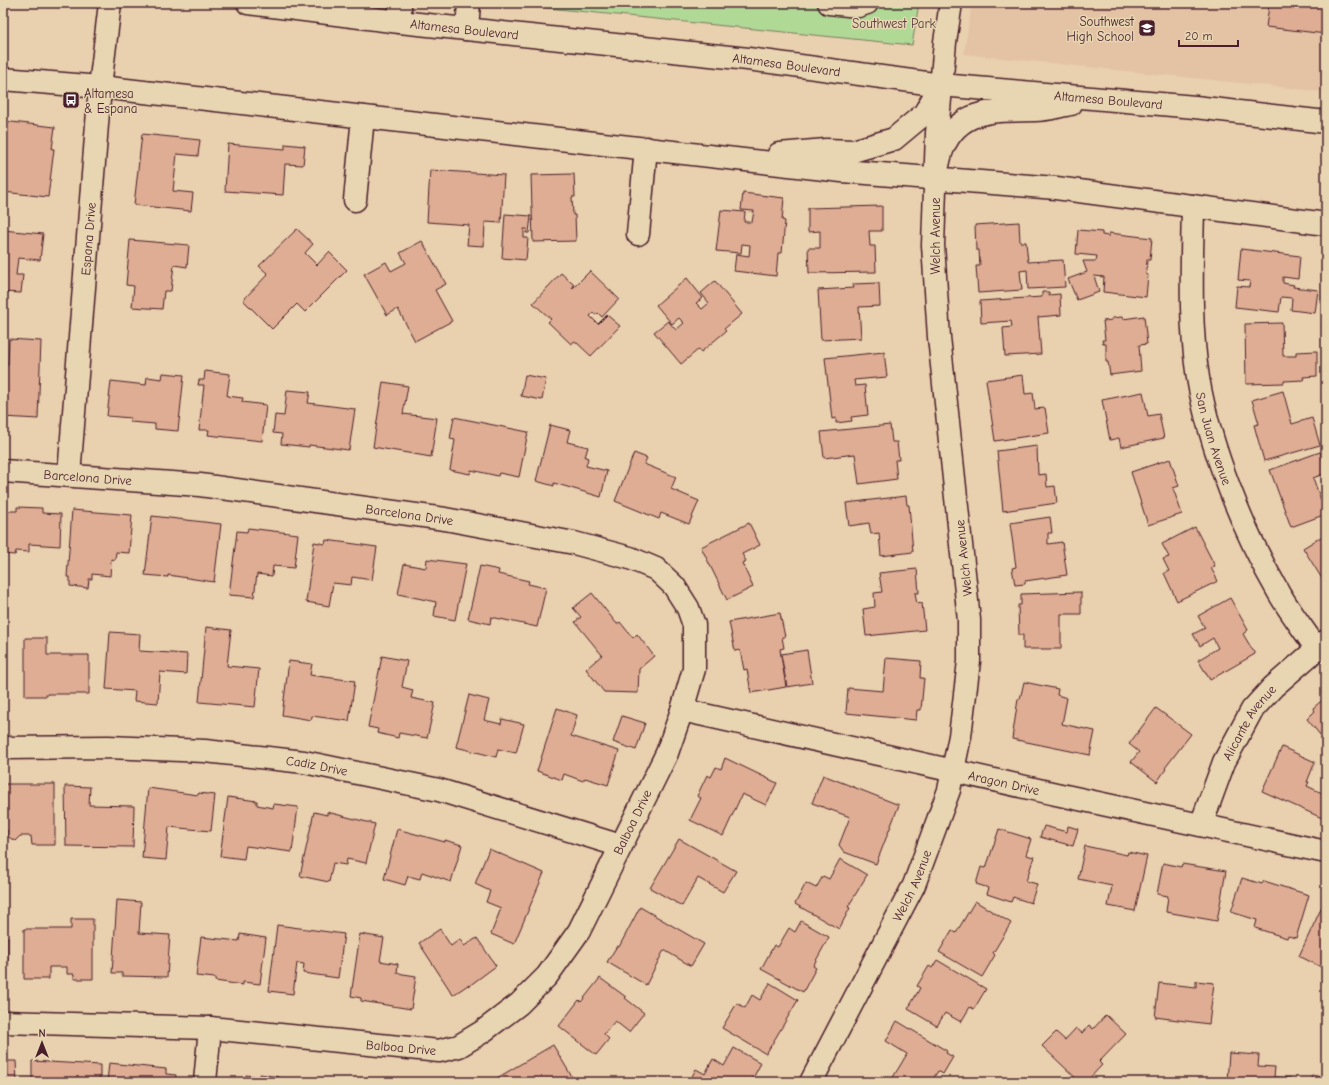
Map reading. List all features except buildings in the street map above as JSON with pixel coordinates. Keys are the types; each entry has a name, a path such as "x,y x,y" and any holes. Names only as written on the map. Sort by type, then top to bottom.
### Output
{"street":[{"name":"Espana Drive","path":"69,475 100,87 110,3"},
{"name":"Altamesa Boulevard","path":"248,3 400,12 467,29 748,59 941,85 1326,122"},
{"path":"467,29 469,3"},
{"path":"829,3 858,6 867,3"},
{"name":"Welch Avenue","path":"811,1082 914,885 949,790 960,736 968,668 969,620 939,337 933,246 935,178 941,85 945,42 951,3"},
{"path":"3,79 100,87 732,157 842,171 1056,188 1326,224"},
{"path":"732,157 826,150 853,151 894,139 924,114 941,85"},
{"path":"935,178 943,148 956,127 976,115 998,110 1037,110 1098,99"},
{"path":"355,200 363,117"},
{"path":"638,234 646,148"},
{"name":"San Juan Avenue","path":"1193,206 1192,288 1194,338 1198,378 1208,421 1226,476 1249,535 1279,592 1321,645"},
{"name":"Barcelona Drive","path":"3,471 200,485 445,519 574,543 630,558 656,568 674,586 688,608 694,625 694,669 682,710"},
{"name":"Alicante Avenue","path":"1202,825 1224,762 1252,710 1273,687 1321,645"},
{"name":"Aragon Drive","path":"682,710 953,771 1326,852"},
{"name":"Balboa Drive","path":"3,1022 210,1028 439,1051 459,1046 482,1032 519,1004 547,976 579,931 666,753 682,710"},
{"name":"Cadiz Drive","path":"3,748 108,747 205,751 304,762 439,790 621,846"},
{"path":"205,1082 210,1028"}],"shaded area":[{"name":"Southwest High School","path":"972,3 1326,3 1326,92 964,54"}],"green space":[{"name":"Southwest Park","path":"499,3 919,3 912,45"}],"place":[{"name":"Southwest High School","path":"1147,28"},
{"name":"Altamesa & Espana","path":"71,100"}]}
